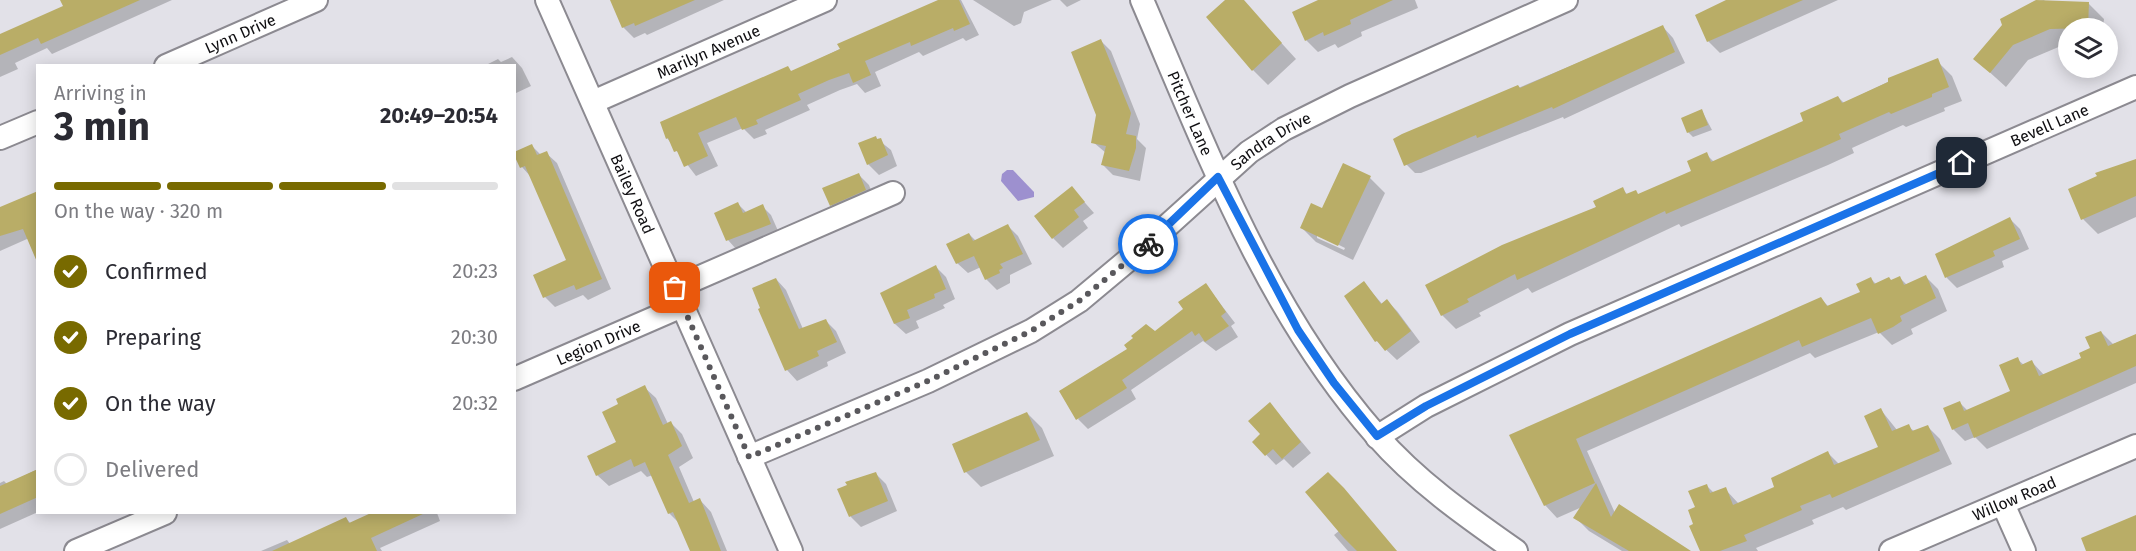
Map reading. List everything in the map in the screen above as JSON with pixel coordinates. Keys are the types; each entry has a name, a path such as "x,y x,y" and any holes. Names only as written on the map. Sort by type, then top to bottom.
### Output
{"street":[{"name":"Lynn Drive","path":"171,64 316,0"},
{"name":"Bailey Road","path":"547,0 790,551"},
{"name":"Marilyn Avenue","path":"593,102 825,0"},
{"name":"Pitcher Lane","path":"1142,0 1218,177 1298,330 1334,383 1377,436 1430,487 1516,551"},
{"name":"Sandra Drive","path":"749,457 928,381 1031,331 1079,301 1138,252 1218,177 1249,152 1284,129 1350,96 1566,0"},
{"name":"Bevell Lane","path":"1377,436 1426,406 1570,334 2136,87"},
{"path":"0,138 36,123"},
{"name":"Legion Drive","path":"516,378 893,193"},
{"name":"Willow Road","path":"1891,551 2136,446"},
{"path":"2003,504 2024,551"},
{"path":"76,551 163,514"}],"shaded area":[{"path":"1007,170 1013,170 1034,192 1034,197 1018,201 1001,181 1002,174"}],"building":[{"path":"60,0 140,0 41,44 38,38 0,55 0,34 63,6"},
{"path":"610,0 695,0 635,26 634,23 622,28"},
{"path":"938,0 959,0 970,24 954,31 953,28 911,46 910,42 865,61 871,75 853,83 849,73 829,80 798,94 801,100 756,120 758,124 742,130 736,117 698,133 708,156 684,167 677,151 674,152 668,138 666,139 660,122 788,66 791,71 840,49 837,44"},
{"path":"1225,0 1244,0 1282,43 1252,71 1206,17"},
{"path":"1318,0 1393,0 1350,20 1351,24 1324,36 1323,32 1305,41 1292,12"},
{"path":"1726,0 1803,0 1707,42 1695,15"},
{"path":"2036,0 2089,2 2088,18 2058,18 2058,29 2050,29 2013,45 1990,73 1973,59 2002,25 2000,19"},
{"path":"1663,25 1675,52 1553,109 1552,107 1477,138 1476,135 1404,166 1393,139 1402,134 1518,85 1520,88"},
{"path":"1101,39 1131,113 1126,134 1136,136 1136,148 1129,171 1101,165 1106,146 1091,143 1096,115 1071,52"},
{"path":"1938,58 1949,87 1932,94 1932,97 1891,114 1889,112 1839,134 1841,139 1814,151 1666,214 1665,211 1517,280 1515,274 1467,299 1469,302 1441,316 1425,285 1502,245 1596,207 1593,201 1623,187 1626,194 1636,190 1638,194 1691,171 1687,161 1707,152 1711,162 1803,121 1800,113 1838,96 1842,103 1888,82 1888,78"},
{"path":"1702,109 1708,125 1687,133 1681,118"},
{"path":"876,136 877,139 881,138 888,155 867,165 858,143"},
{"path":"532,144 537,155 547,151 602,279 576,290 574,285 543,298 533,275 566,260 525,166 520,168 516,159 516,151"},
{"path":"2136,159 2136,196 2081,220 2068,189 2097,176 2095,173"},
{"path":"1343,163 1371,176 1338,246 1300,228 1311,203 1322,208"},
{"path":"859,173 866,190 830,206 822,188"},
{"path":"1072,186 1085,202 1074,210 1079,217 1052,239 1034,216"},
{"path":"36,192 36,260 23,229 0,236 0,207"},
{"path":"738,202 743,213 763,204 771,224 726,241 714,213"},
{"path":"2010,217 2020,239 1993,251 1995,256 1945,278 1935,254"},
{"path":"1008,224 1023,254 1000,264 1003,268 999,270 1000,273 985,280 974,256 956,264 946,244 969,233 973,241"},
{"path":"936,265 946,289 934,294 935,298 907,310 910,318 894,324 880,293"},
{"path":"1926,275 1936,298 1900,316 1902,321 1893,327 1878,334 1871,318 1802,347 1799,340 1576,439 1595,483 1544,506 1509,435 1821,297 1827,306 1860,292 1856,284 1871,277 1874,284 1889,277 1891,280 1900,276 1904,285"},
{"path":"776,278 799,329 826,319 837,342 817,351 819,356 785,371 758,309 760,308 752,288"},
{"path":"1364,281 1381,304 1387,299 1411,331 1385,351 1377,341 1375,342 1344,296"},
{"path":"1206,283 1226,312 1221,316 1229,326 1205,342 1199,333 1195,336 1192,331 1122,380 1127,388 1076,420 1059,391 1127,349 1124,345 1146,324 1155,331 1183,309 1178,302"},
{"path":"2101,331 2108,346 2136,334 2136,366 1974,438 1968,423 1952,430 1943,408 1960,401 1964,411 2010,391 1999,365 2018,357 2021,365 2032,360 2039,376 2081,358 2079,353 2090,348 2085,337"},
{"path":"645,385 663,425 671,421 682,446 668,455 689,503 700,498 721,551 690,551 673,512 668,514 645,462 634,467 631,459 596,476 587,456 616,442 602,412 618,404 616,399"},
{"path":"1270,402 1301,442 1282,459 1273,449 1265,456 1252,442 1260,434 1248,421"},
{"path":"1881,408 1892,431 1909,424 1912,431 1928,425 1940,451 1832,498 1830,494 1800,506 1802,510 1744,535 1747,541 1720,551 1700,551 1689,526 1693,524 1688,510 1695,507 1688,491 1707,484 1710,493 1726,487 1733,505 1774,487 1771,478 1828,451 1834,465 1878,447 1864,416"},
{"path":"1027,412 1040,440 964,473 952,444"},
{"path":"36,470 36,498 0,514 0,486"},
{"path":"876,472 888,501 849,517 837,489 847,485 845,482"},
{"path":"1328,472 1397,551 1357,551 1343,537 1305,492"},
{"path":"1596,483 1611,517 1619,504 1691,551 1629,551 1573,518"},
{"path":"369,514 423,514 371,538 377,551 272,551 346,517 349,523"},
{"path":"2136,515 2136,551 2086,551 2081,538"}],"way so far":[{"path":"675,288 749,457 928,381 1031,331 1079,301 1148,244"}],"route":[{"path":"1148,244 1218,177 1275,290 1298,330 1334,383 1377,436 1426,406 1570,334 1962,163"}]}
